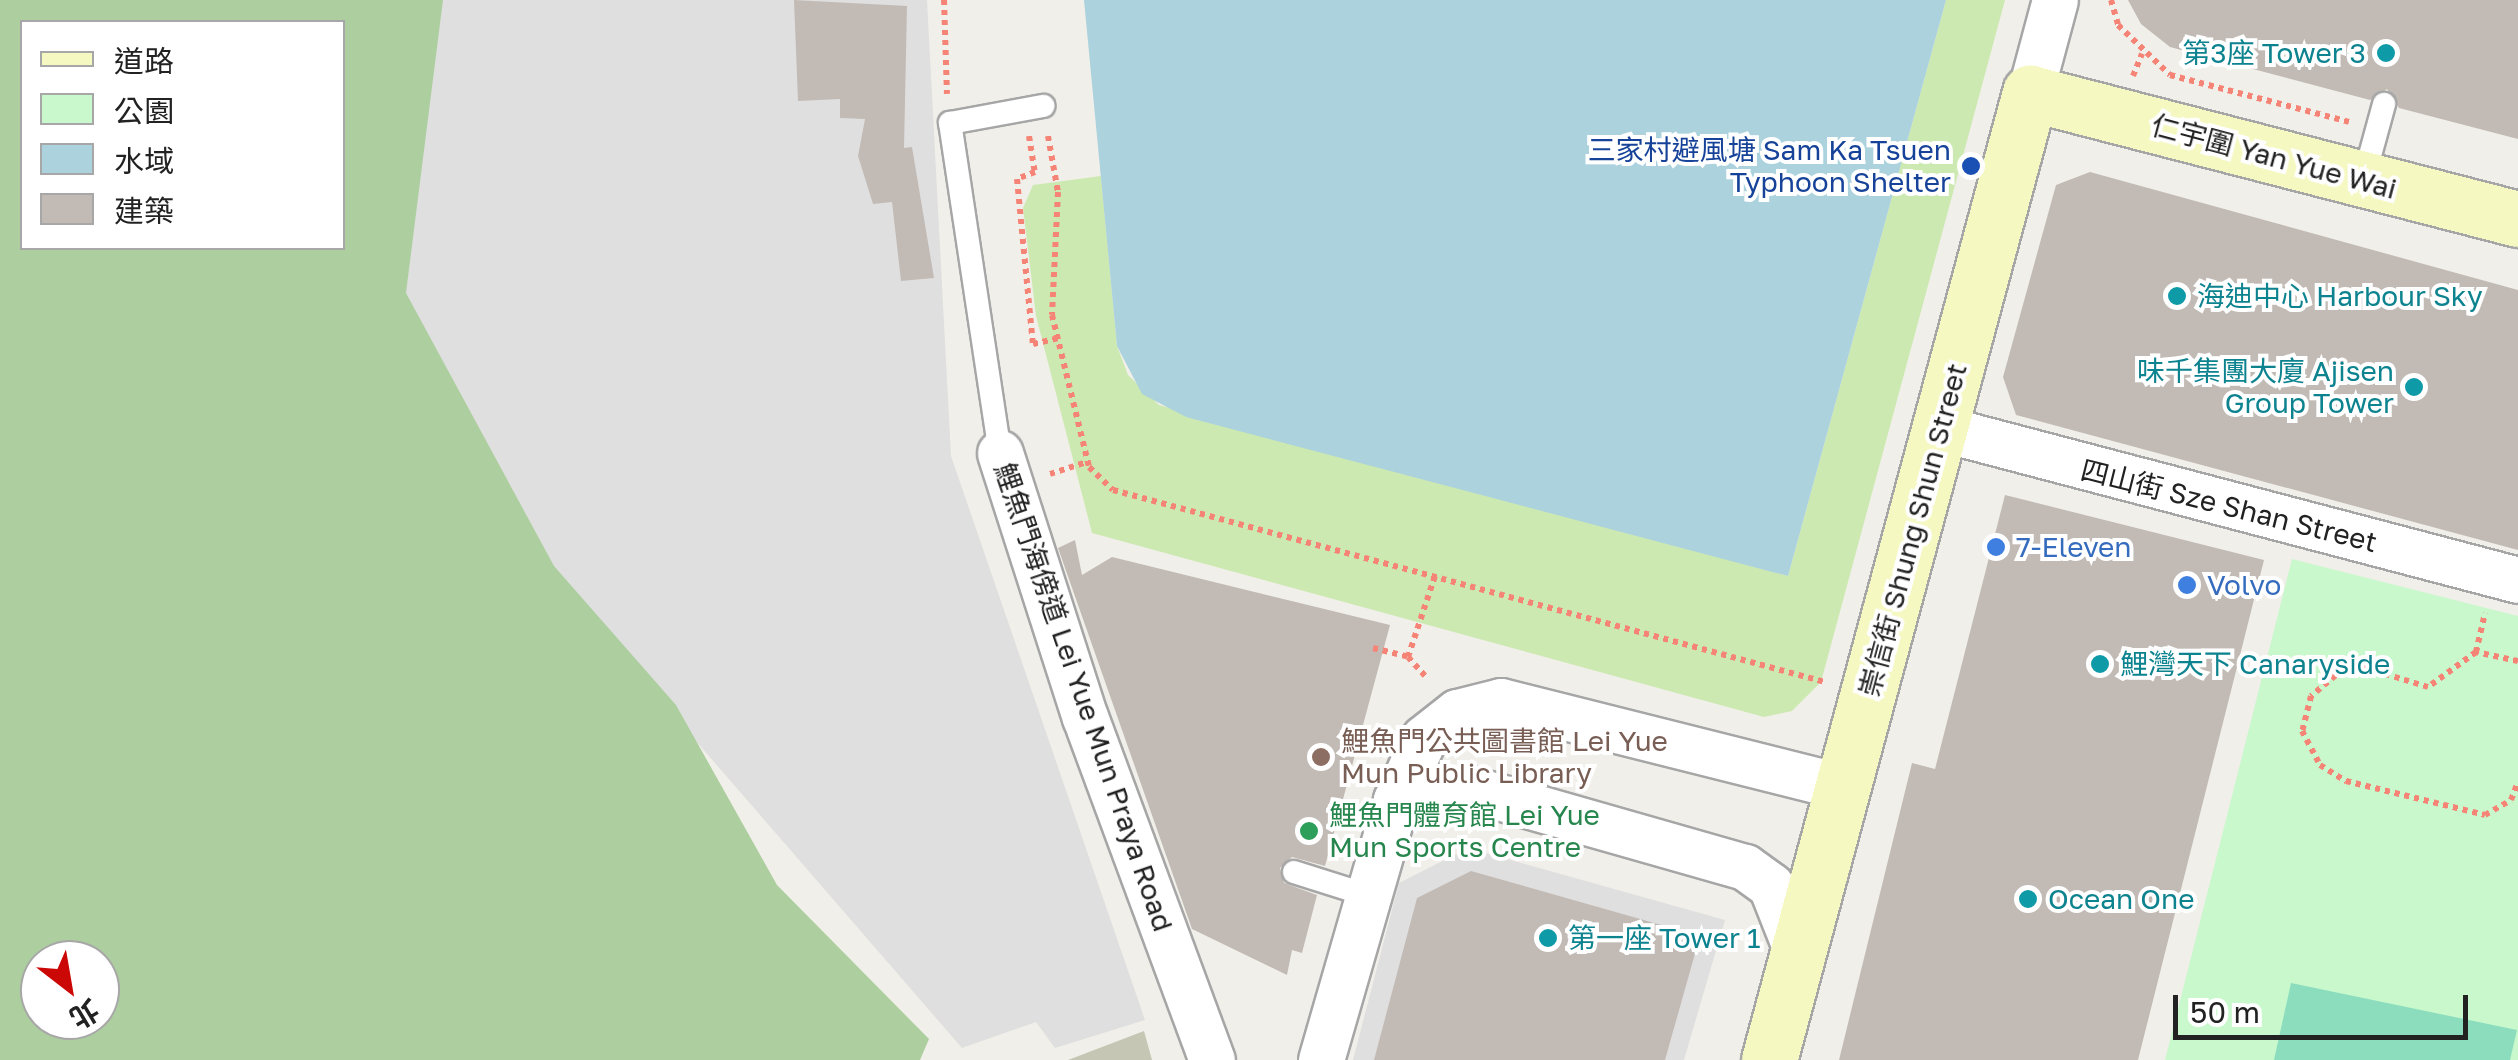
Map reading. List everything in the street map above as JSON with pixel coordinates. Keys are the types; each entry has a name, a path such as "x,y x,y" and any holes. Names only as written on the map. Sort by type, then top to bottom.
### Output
{"street":[{"name":"崇信街 Shung Shun Street","path":"1769,1060 1795,946 1844,787 2055,0"},
{"name":"仁宇圍 Yan Yue Wai","path":"2030,93 2370,155 2518,218"},
{"name":"四山街 Sze Shan Street","path":"1940,428 2503,588"},
{"name":"鯉魚門海傍道 Lei Yue Mun Praya Road","path":"1000,453 1085,717 1212,1060"},
{"path":"1321,1060 1396,800 1424,738 1457,712 1501,702 1844,787"},
{"path":"1396,800 1471,789 1745,867 1771,886 1795,946"}],"lane":[{"path":"2370,155 2384,104"},
{"name":"鯉魚門海傍道 Lei Yue Mun Praya Road","path":"1000,453 950,123 1034,108"},
{"path":"1294,872 1366,895"}],"path":[{"path":"944,0 947,108"},
{"name":"仁宇圍 Yan Yue Wai","path":"2111,0 2118,25 2142,54 2170,75 2370,155"},
{"path":"1034,108 1035,172 1017,179 1033,344 1058,338"},
{"path":"1051,153 1058,192 1052,315 1089,467 1113,490 1436,573 1826,682"},
{"path":"1408,657 1436,573"},
{"path":"2503,588 2476,652 2428,687 2366,668 2343,669 2312,696 2302,731 2320,765 2346,781 2485,815 2511,800 2518,782"},
{"path":"1373,648 1408,657 1426,677"},
{"path":"2476,652 2518,661"}],"shaded area":[{"path":"414,0 927,0 951,456 1145,1020 1055,1048 1036,1022 962,1048 369,364"},
{"path":"1468,848 1725,920 1684,1060 1353,1060 1399,883"},
{"path":"1144,1031 1152,1060 1068,1060"}],"green space":[{"path":"0,0 443,0 406,293 554,566 676,705 777,885 929,1039 920,1060 0,1060"},
{"path":"1946,0 2005,0 1821,682 1792,711 1764,717 1092,533 1036,316 1023,208 1033,185 1101,176 1117,346 1128,375 1159,405 1788,576"},
{"path":"2292,559 2518,616 2518,1060 2165,1060"},
{"path":"2291,983 2517,1030 2510,1060 2274,1060"}],"water":[{"path":"1084,0 1946,0 1788,576 1186,417 1142,394 1117,346"}],"building":[{"path":"794,0 907,6 904,148 912,147 934,278 901,281 892,202 873,204 858,156 865,119 840,118 840,99 798,101"},
{"path":"2128,0 2518,0 2518,139 2399,108 2387,89 2370,100 2170,47 2141,24"},
{"path":"2090,172 2518,290 2518,550 2016,415 2003,377 2056,185"},
{"path":"2005,495 2264,560 2138,1060 1839,1060 1912,763 1935,769"},
{"path":"1075,540 1082,575 1112,557 1390,625 1325,866 1292,857 1280,868 1284,883 1317,895 1302,953 1292,950 1287,975 1192,929 1058,548"},
{"path":"1471,871 1700,936 1665,1060 1374,1060 1417,898"}],"place":[{"name":"第3座 Tower 3","path":"2386,53"},
{"name":"三家村避風塘 Sam Ka Tsuen Typhoon Shelter","path":"1971,166"},
{"name":"海迪中心 Harbour Sky","path":"2177,296"},
{"name":"味千集團大廈 Ajisen Group Tower","path":"2414,387"},
{"name":"7-Eleven","path":"1996,547"},
{"name":"Volvo","path":"2187,585"},
{"name":"鯉灣天下 Canaryside","path":"2100,664"},
{"name":"鯉魚門公共圖書館 Lei Yue Mun Public Library","path":"1321,757"},
{"name":"鯉魚門體育館 Lei Yue Mun Sports Centre","path":"1309,831"},
{"name":"Ocean One","path":"2028,899"},
{"name":"第一座 Tower 1","path":"1548,938"}]}
